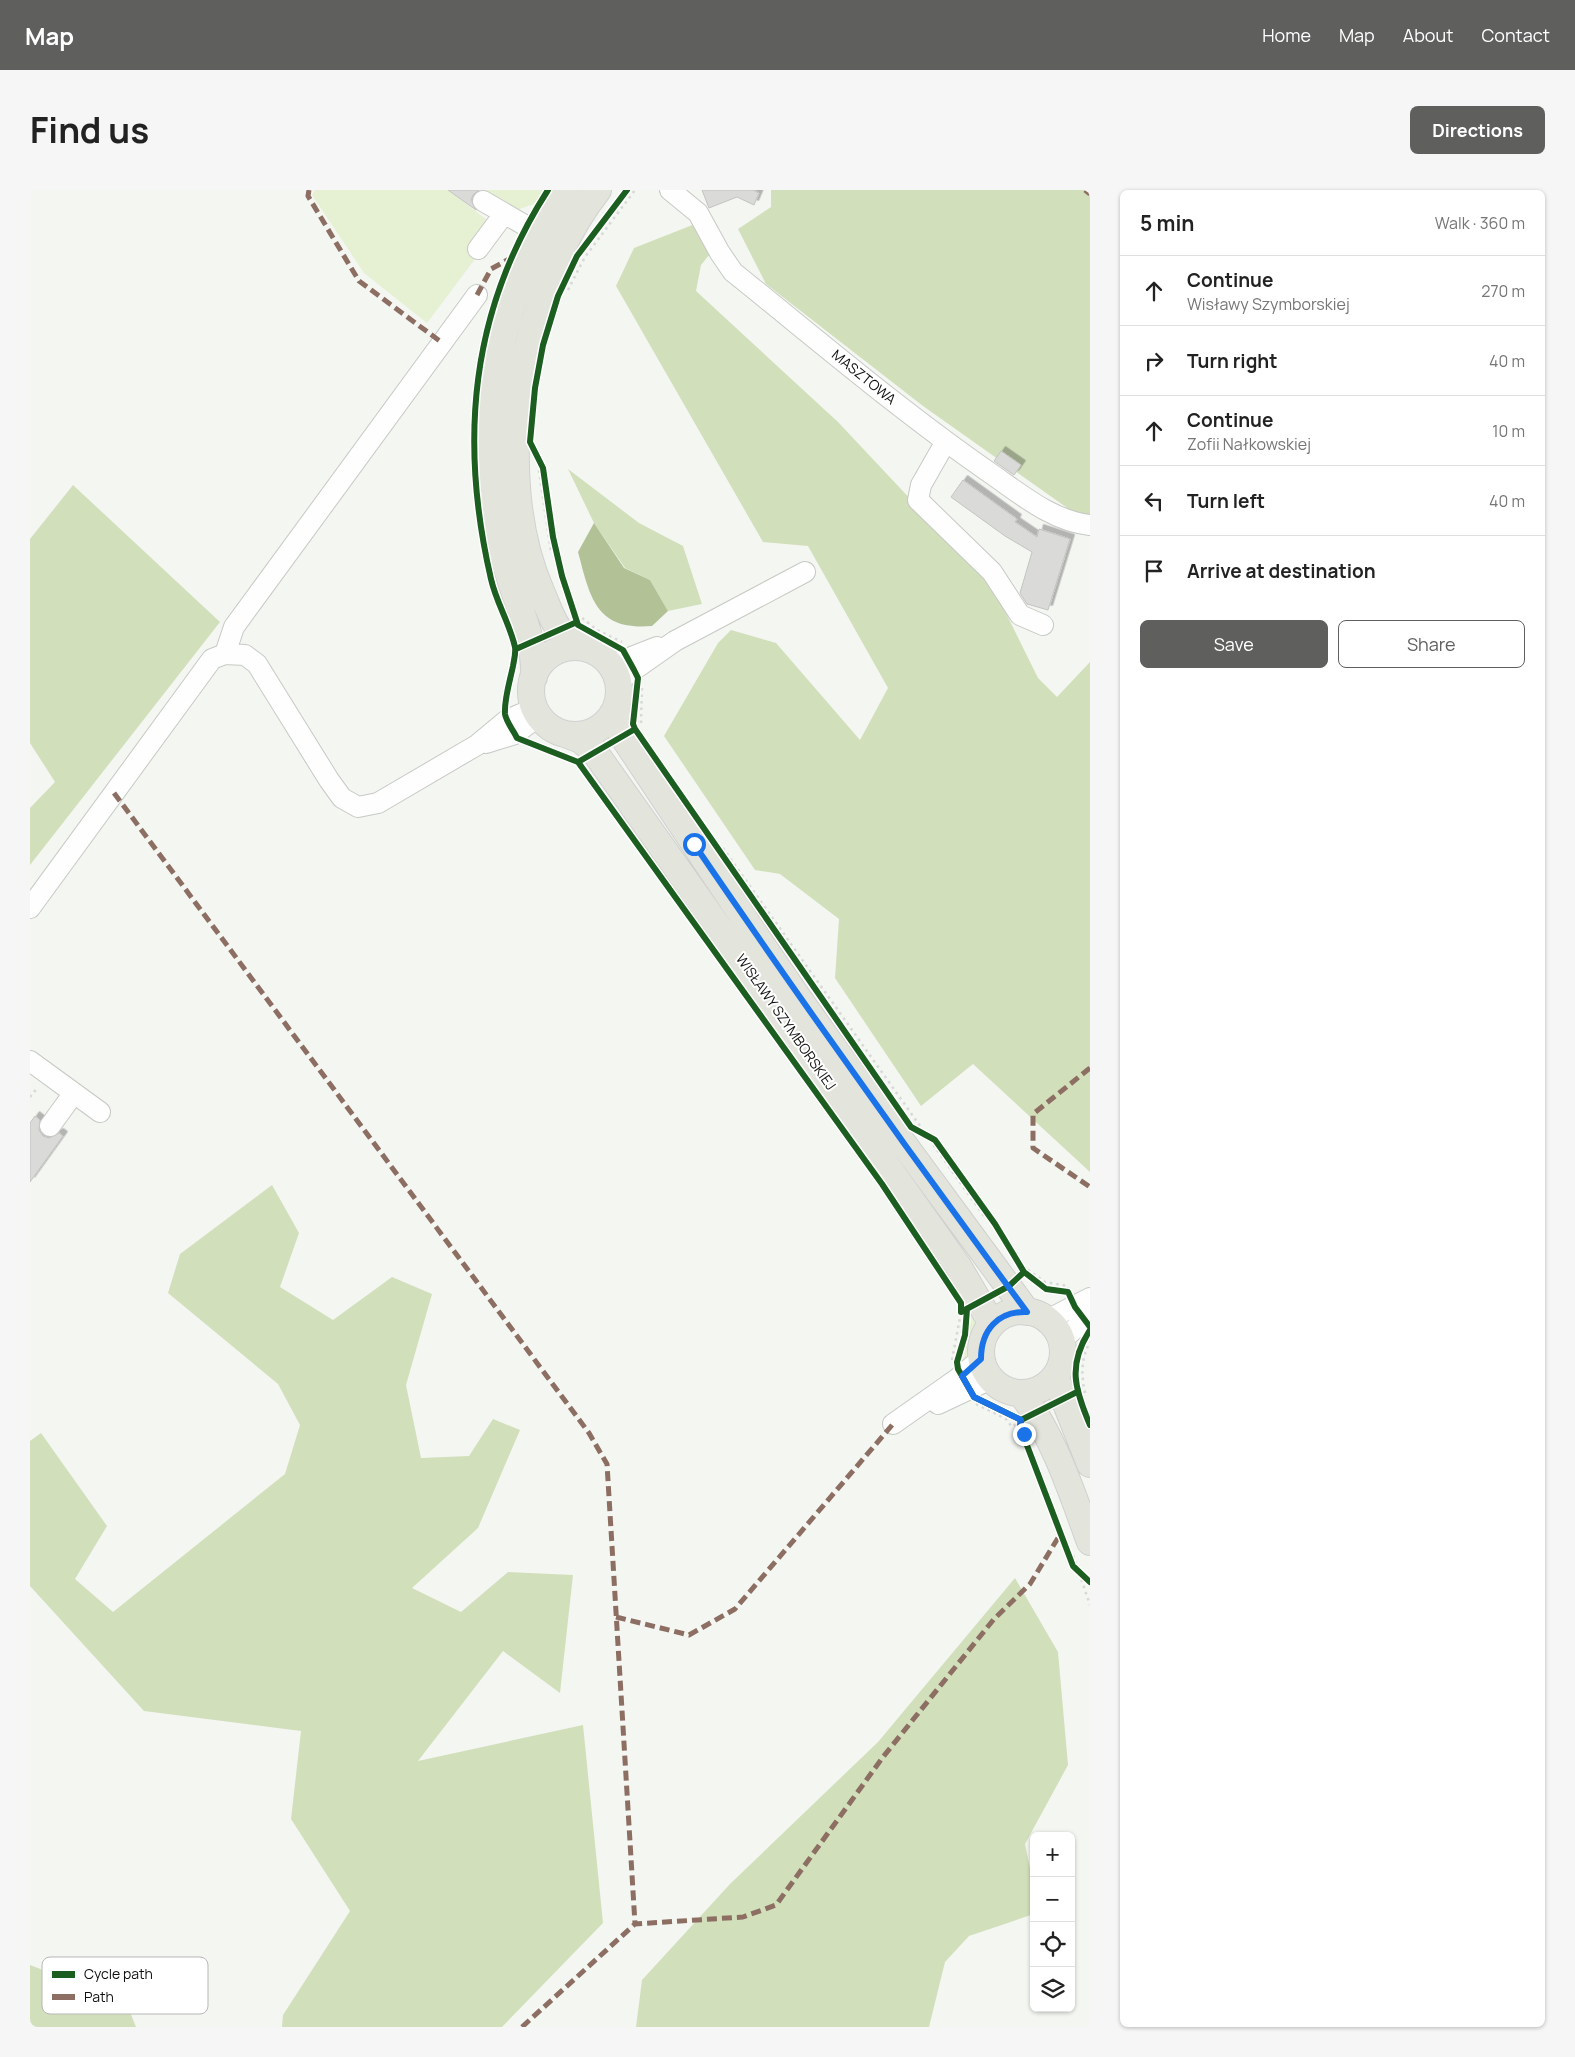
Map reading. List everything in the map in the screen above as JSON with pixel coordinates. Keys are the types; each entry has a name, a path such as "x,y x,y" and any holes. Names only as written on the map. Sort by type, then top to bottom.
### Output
{"main road":[{"path":"568,190 540,234 521,279 504,330 494,382 490,448 494,511 508,578 535,658 532,690 537,712 546,724 565,734 582,734 597,729 610,719 626,678 600,655 568,640 559,630 533,571 520,511 515,447 520,384 531,335 545,289 563,247 598,190"},
{"path":"534,676 542,663 554,653 569,648 585,648"},
{"name":"WISŁAWY SZYMBORSKIEJ","path":"626,678 618,722 622,735 700,852 795,992 959,1222 1062,1330"},
{"name":"WISŁAWY SZYMBORSKIEJ","path":"565,734 582,740 594,751 958,1266 992,1324"},
{"path":"1008,1313 1062,1330 1062,1359 1055,1376 1036,1390 1021,1393 971,1378 983,1340 992,1324 1008,1313"},
{"path":"1055,1376 1090,1464"},
{"path":"1021,1393 1035,1412 1056,1454 1076,1546"}],"street":[{"name":"MASZTOWA","path":"670,190 698,213 720,253 734,272 946,443 1044,510 1085,525"},
{"path":"483,201 540,234"},
{"path":"478,249 504,214"},
{"path":"225,654 234,627 477,295"},
{"path":"946,443 921,484 918,500 992,572 1020,615 1043,625"},
{"path":"626,678 675,641 805,572"},
{"path":"30,908 212,660 225,654 245,655 257,664 329,780 342,798 358,807 378,803 477,745 508,720 537,712"},
{"path":"30,1061 100,1112"},
{"path":"50,1126 74,1093"},
{"path":"1062,1330 1090,1298"},
{"path":"1062,1330 1090,1315"}],"path":[{"path":"562,288 577,256 627,190"},
{"path":"565,296 585,257 635,190"},
{"path":"537,457 543,468 554,556"},
{"path":"626,678 623,650 578,625 575,618 581,616 597,630 626,678 642,728"},
{"path":"718,841 987,1222"},
{"path":"718,850 911,1127 935,1140 995,1224"},
{"path":"1020,1268 1046,1289 1068,1292"},
{"path":"964,1311 966,1332 957,1362 1012,1427 1022,1424"},
{"path":"964,1311 974,1397 1022,1424"},
{"path":"1062,1330 1077,1360 1075,1374 1079,1398"},
{"path":"1062,1330 1082,1362 1082,1378 1087,1401"},
{"path":"1076,1546 1073,1566 1090,1582"},
{"path":"1081,1575 1090,1605"}],"shaded area":[{"path":"315,190 458,190 455,195 487,220 478,255 427,323 364,273 312,195"},
{"path":"483,190 544,190 534,204 514,211"},
{"path":"771,190 1090,190 1090,524 923,406 766,284 738,229 771,207"},
{"path":"695,224 714,249 701,265 696,291 838,422 993,587 1038,678 1057,697 1090,662 1090,1172 973,1064 921,1106 835,978 839,919 780,874 755,870 664,736 718,643 731,630 776,643 860,740 888,688 808,546 763,542 616,286 634,248"},
{"path":"568,469 639,523 683,546 702,604 668,611 650,580 625,568 594,523"},
{"path":"73,485 220,622 30,865 30,808 55,782 30,743 30,539"},
{"path":"594,523 624,568 650,580 668,611 652,626 633,626 618,623 598,607 587,583 578,552"},
{"path":"272,1185 299,1233 280,1287 333,1320 392,1277 432,1294 406,1385 421,1458 469,1456 493,1419 520,1430 478,1528 412,1588 461,1612 508,1572 573,1575 560,1693 503,1651 418,1761 583,1725 603,1923 502,2027 282,2027 283,2015 350,1911 291,1819 301,1731 144,1711 30,1586 30,1441 41,1433 107,1526 75,1579 113,1612 285,1474 300,1425 278,1384 168,1293 180,1254"},
{"path":"975,1312 977,1335 974,1350 960,1367 958,1363 970,1319"},
{"path":"1015,1578 1058,1652 1068,1765 1025,1844 1030,1868 1030,1915 969,1936 945,1962 929,2027 636,2027 642,1980 730,1884 878,1742"},
{"path":"30,1965 42,1970 42,2014 131,2014 136,2027 30,2027"}],"building":[{"path":"448,190 479,190 473,195 471,200 476,210"},
{"path":"702,190 753,190 759,193 754,205 737,197 709,208"},
{"path":"1001,451 1021,465 1014,475 994,461"},
{"path":"963,480 1017,519 1015,522 1037,537 1039,529 1070,539 1048,610 1027,604 1020,593 1032,552 1005,536 951,497"},
{"path":"35,1116 40,1120 39,1130 43,1136 49,1138 59,1133 63,1136 30,1182 30,1123"}],"marked path":[{"path":"309,190 308,196 359,281 441,342"},
{"path":"1085,190 1090,194"},
{"path":"477,295 491,269 511,258"},
{"path":"114,793 589,1433 607,1464 635,1924"},
{"path":"1090,1068 1033,1114 1033,1148 1090,1187"},
{"path":"616,1617 689,1635 735,1609 893,1424"},
{"path":"522,2027 635,1924 743,1917 776,1905 883,1757 994,1619 1030,1584 1061,1533"}],"cycle path":[{"path":"548,190 522,236 502,282 487,330 478,378 474,427 475,477 481,528 493,588 515,647 505,702 507,720 517,738 578,762 882,1184 961,1303 961,1312 1009,1286 1024,1272"},
{"path":"627,190 577,256 558,296 543,345 535,388 530,442 543,468 553,537 562,576 578,625 623,650 638,678 633,724 635,729 911,1127 935,1140 995,1224 1024,1272 1046,1289 1068,1292 1075,1307 1090,1327"},
{"path":"516,649 577,622"},
{"path":"578,762 635,729"},
{"path":"967,1309 965,1335 957,1362 958,1369 974,1397 1021,1420 1020,1427 1073,1566 1090,1582"},
{"path":"1090,1330 1078,1355 1076,1366 1077,1389 1090,1425"},
{"path":"1021,1420 1077,1392"}],"route":[{"path":"694,844 795,992 965,1230 1027,1312 1008,1313 992,1324 985,1334 981,1346 981,1359 962,1376 974,1397 1021,1420 1020,1428 1024,1434"}]}
